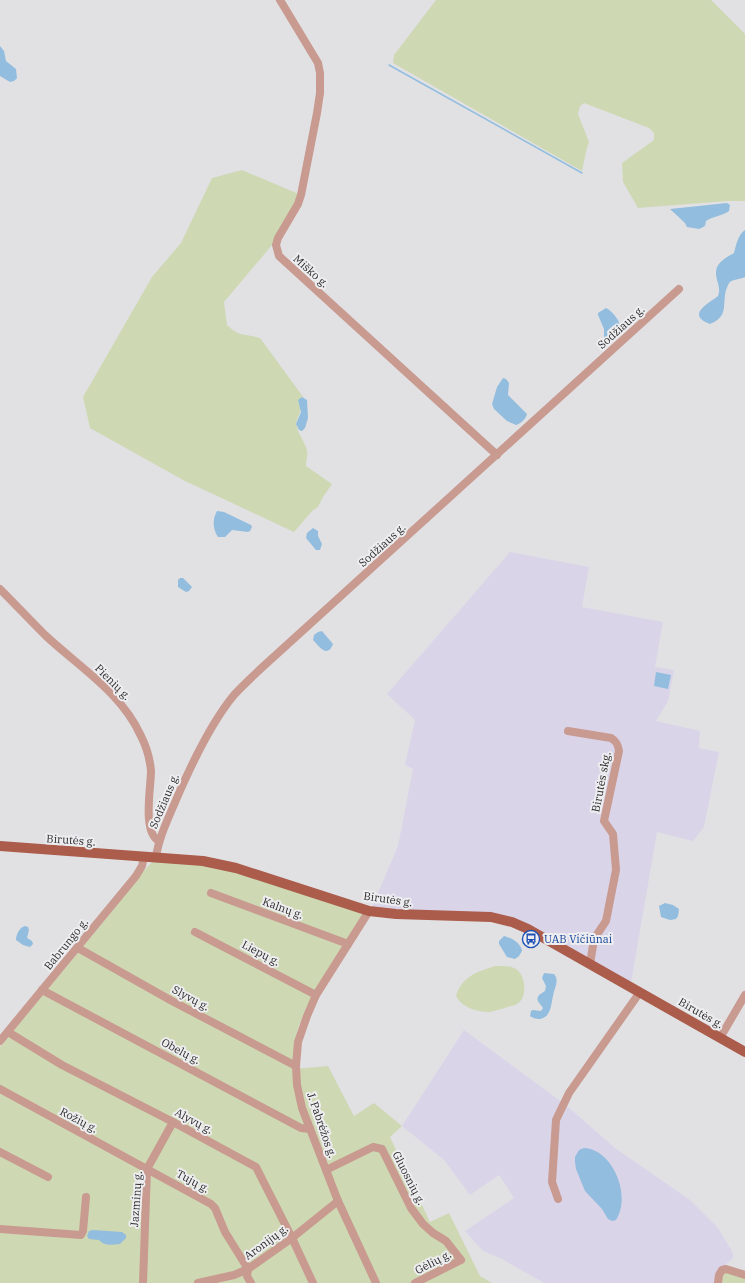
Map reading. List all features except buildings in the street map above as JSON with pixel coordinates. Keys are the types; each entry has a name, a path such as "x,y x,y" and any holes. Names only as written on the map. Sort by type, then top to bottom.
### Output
{"main road":[{"name":"Birutės g.","path":"0,846 203,861 236,868 368,911 396,914 491,917 502,919 528,929 745,1052"}],"street":[{"name":"Miško g.","path":"280,0 318,64 321,80 317,113 301,195 298,204 278,238 276,245 279,256 497,455"},
{"name":"Sodžiaus g.","path":"156,858 159,841 185,778 222,710 234,694 679,289"},
{"name":"Pienių g.","path":"0,589 46,635 102,684 123,706 141,735 147,750 151,770 149,807 150,825 153,837 159,841"},
{"name":"Birutės skg.","path":"568,731 610,738 618,745 619,751 604,821 613,834 616,870 606,921 594,939 590,964"},
{"name":"Babrungo g.","path":"0,1041 136,876 142,866 144,857"},
{"name":"Kalnų g.","path":"211,893 348,944"},
{"name":"J. Pabrėžos g.","path":"368,911 316,995 300,1031 296,1066 297,1085 302,1108 338,1200 376,1283"},
{"name":"Liepų g.","path":"195,932 316,995"},
{"name":"Slyvų g.","path":"78,948 172,1001 296,1066"},
{"name":"Obelų g.","path":"42,990 301,1128 310,1129"},
{"path":"558,1199 552,1182 556,1120 569,1093 640,992"},
{"path":"720,1038 745,995"},
{"name":"Alyvų g.","path":"8,1032 62,1065 173,1122 256,1167 313,1283"},
{"name":"Rožių g.","path":"0,1089 147,1169"},
{"name":"Jazminų g.","path":"143,1283 147,1169 173,1122"},
{"name":"Gluosnių g.","path":"326,1170 373,1147 382,1149 411,1208 423,1224 433,1233 446,1241 460,1260"},
{"path":"0,1152 48,1177"},
{"name":"Tujų g.","path":"147,1169 211,1204 215,1208 225,1232 248,1269 247,1276 251,1283"},
{"path":"0,1229 81,1235 83,1231 86,1197"},
{"name":"Aronijų g.","path":"198,1283 234,1275 248,1269 292,1238 338,1200"},
{"name":"Gėlių g.","path":"415,1283 460,1260"},
{"path":"718,1283 719,1275 722,1270 726,1269 745,1275"}],"shaded area":[{"path":"510,552 589,567 582,607 663,622 655,667 674,670 668,701 656,721 700,731 699,748 719,752 704,827 693,841 657,832 631,983 533,926 508,916 381,909 372,907 398,846 413,769 405,765 415,720 387,694"},
{"path":"464,1030 567,1106 615,1148 690,1200 718,1228 733,1253 733,1258 723,1267 715,1283 544,1283 502,1259 483,1251 465,1231 514,1198 499,1175 470,1195 444,1160 402,1126"}],"green space":[{"path":"436,0 711,0 745,34 745,201 638,208 623,182 622,163 654,140 654,133 649,128 584,103 580,106 578,114 589,142 582,171 393,63 394,55"},
{"path":"242,170 301,195 278,238 224,302 227,325 239,334 260,338 304,398 302,397 298,402 300,412 296,423 307,450 306,466 332,484 318,507 312,511 294,532 183,480 90,428 83,397 152,277 181,243 212,178"},
{"path":"154,860 198,864 230,870 363,914 306,1008 298,1028 294,1045 294,1069 328,1066 354,1116 374,1103 402,1126 390,1137 430,1222 449,1213 480,1276 492,1283 0,1283 0,1047"},
{"path":"495,966 511,967 516,969 522,976 524,981 524,992 521,1001 517,1004 490,1012 475,1010 462,1004 456,996 466,979 476,973"},
{"path":"718,1273 745,1273 745,1283 715,1283"}],"water":[{"path":"0,46 4,51 6,61 16,69 17,78 14,81 10,82 0,76"},
{"path":"727,203 730,205 729,211 706,221 705,226 699,229 687,227 685,223 670,209"},
{"path":"745,230 745,277 733,280 729,283 726,290 724,310 720,318 710,324 699,317 699,313 701,309 718,296 719,290 716,272 718,265 734,253 739,237"},
{"path":"606,308 611,311 618,320 620,329 614,335 604,339 604,329 598,313"},
{"path":"503,378 509,383 508,395 527,414 523,421 516,425 507,421 494,409 492,404 497,387"},
{"path":"302,397 307,400 308,418 305,428 302,431 299,430 296,424 301,412 298,400"},
{"path":"217,511 224,512 251,525 252,527 250,531 232,530 225,537 218,537 214,524 214,517"},
{"path":"313,528 318,531 318,536 322,544 320,550 316,550 306,538 307,533"},
{"path":"183,578 192,587 189,591 186,592 178,587 178,580"},
{"path":"322,631 333,644 328,651 320,648 313,640 314,635"},
{"path":"656,672 671,675 668,689 654,686"},
{"path":"665,903 673,905 679,909 676,919 670,920 661,917 659,906"},
{"path":"25,926 28,927 29,930 27,938 32,941 33,944 30,947 23,945 16,940 19,931"},
{"path":"504,936 516,941 521,948 522,951 515,959 507,957 499,944 499,941"},
{"path":"544,973 554,974 556,977 556,984 548,1014 543,1018 536,1019 530,1016 531,1011 541,1011 543,1008 538,1002 538,999 539,995 545,991 546,986 542,978"},
{"path":"584,1148 594,1150 603,1156 611,1165 617,1176 621,1187 622,1199 616,1220 612,1221 608,1219 602,1209 585,1191 576,1169 575,1162 575,1157 579,1150"},
{"path":"89,1231 122,1232 126,1235 126,1238 120,1244 106,1244 99,1240 89,1239 87,1236"}],"waterway":[{"path":"389,65 582,173"}],"place":[{"name":"UAB Vičiūnai","path":"531,939"}]}
